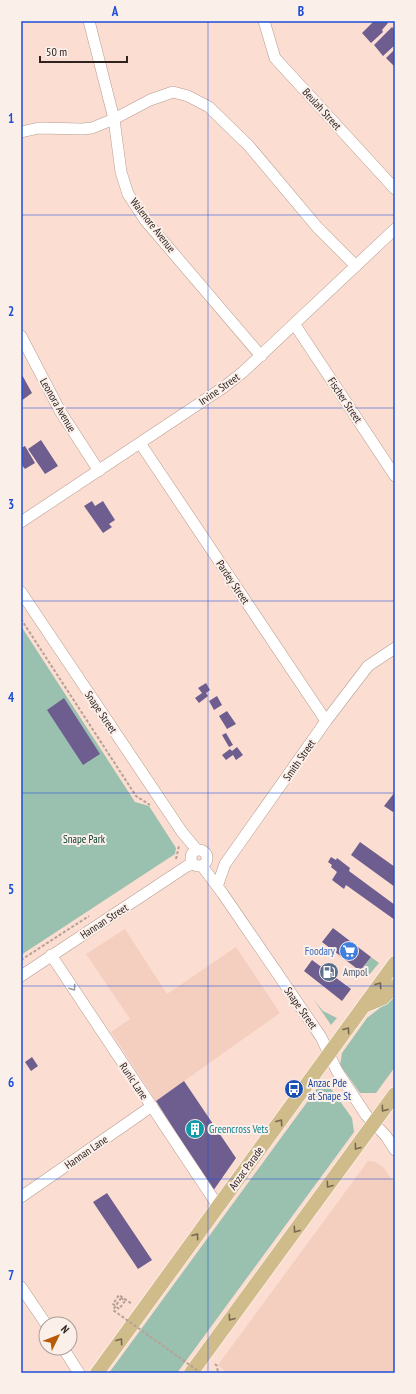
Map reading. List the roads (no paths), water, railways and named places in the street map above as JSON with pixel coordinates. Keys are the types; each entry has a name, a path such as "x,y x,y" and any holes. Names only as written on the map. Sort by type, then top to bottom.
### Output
{"main road":[{"name":"Anzac Parade","path":"97,1373 395,963"},
{"path":"364,1006 383,998 395,986"},
{"path":"190,1373 395,1094"}],"street":[{"name":"Walenore Avenue","path":"89,21 114,119 121,172 128,194 145,220 261,356"},
{"name":"Beulah Street","path":"264,21 275,58 395,189"},
{"path":"21,132 39,128 82,129 102,125 150,100 173,92 188,96 209,107 248,146 317,228 356,266"},
{"name":"Irvine Street","path":"21,522 224,387 295,325 395,229"},
{"name":"Fischer Street","path":"295,325 395,476"},
{"name":"Leonora Avenue","path":"21,336 60,411 99,471"},
{"name":"Pardey Street","path":"140,443 326,721"},
{"name":"Snape Street","path":"21,592 179,836 196,860 221,889 322,1037 337,1071 374,1124 386,1136 395,1150"},
{"name":"Smith Street","path":"221,889 225,864 326,721 368,666 395,648"},
{"name":"Hannan Street","path":"21,976 196,860"},
{"name":"Runic Lane","path":"51,956 218,1206"},
{"name":"Hannan Lane","path":"21,1197 152,1106"},
{"path":"21,1286 41,1316"},
{"path":"68,1356 80,1373"}],"place":[{"name":"Foodary","path":"349,951"},
{"name":"Ampol","path":"329,972"},
{"name":"Anzac Pde at Snape St","path":"294,1089"},
{"name":"Greencross Vets","path":"195,1129"}],"park label":[{"name":"Snape Park","path":"84,839"}]}
